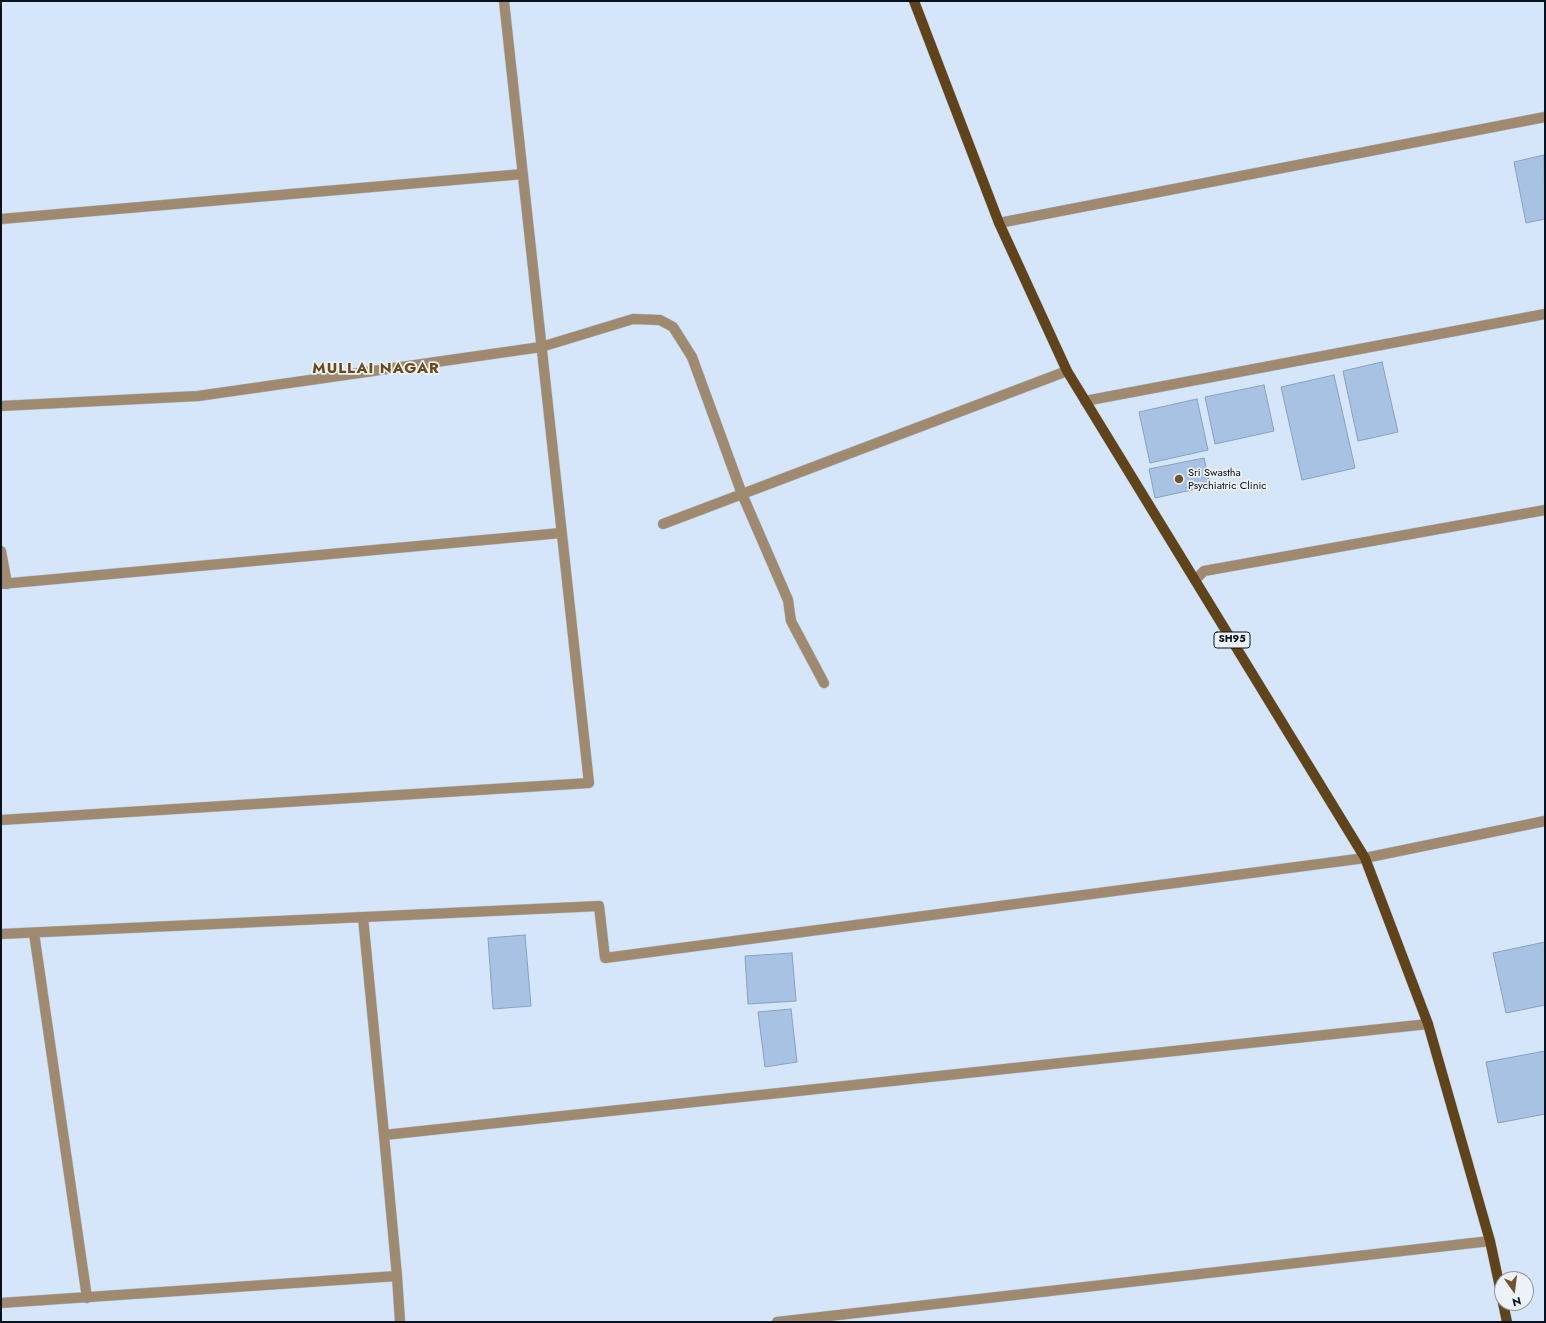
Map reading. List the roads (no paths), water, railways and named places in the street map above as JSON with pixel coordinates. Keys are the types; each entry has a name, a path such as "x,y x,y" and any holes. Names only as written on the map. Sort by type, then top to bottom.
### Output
{"main road":[{"name":"SH95","path":"914,1 999,223 1067,371 1365,858 1428,1024 1490,1241 1496,1271"},
{"path":"1505,1311 1507,1322"}],"street":[{"path":"1,820 589,783 504,1"},
{"path":"999,223 1545,117"},
{"path":"1,219 522,174"},
{"path":"1086,401 1545,314"},
{"path":"1,406 198,396 541,347 633,319 660,320 672,327 692,357 742,494 788,600 791,621 824,683"},
{"path":"663,524 1067,371"},
{"path":"1195,580 1204,571 1545,510"},
{"path":"1,551 4,584 561,533"},
{"path":"1,934 599,906 605,958 1365,858 1545,821"},
{"path":"363,917 400,1322"},
{"path":"34,933 87,1298"},
{"path":"384,1135 1428,1024"},
{"path":"777,1322 1490,1241"},
{"path":"1,1303 397,1276"}],"place":[{"name":"Sri Swastha Psychiatric Clinic","path":"1179,479"}],"district":[{"name":"MULLAI NAGAR","path":"376,369"}]}
